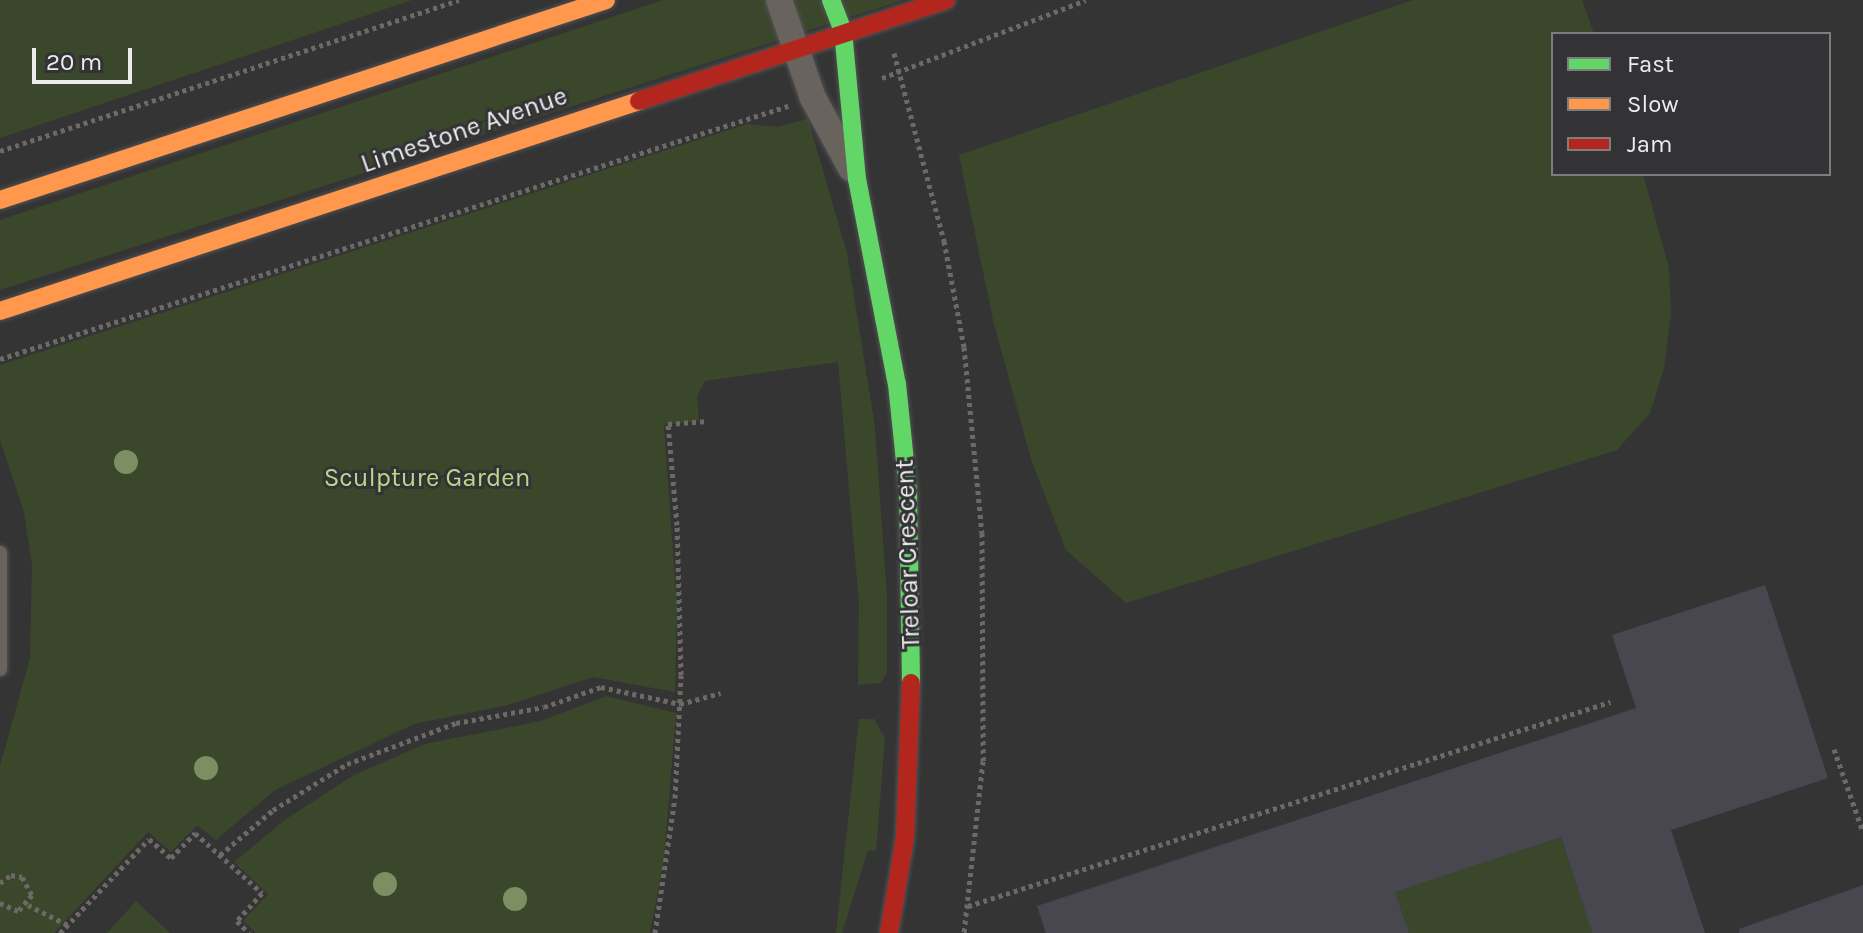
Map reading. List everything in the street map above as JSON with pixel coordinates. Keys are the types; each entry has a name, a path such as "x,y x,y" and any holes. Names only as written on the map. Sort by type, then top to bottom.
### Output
{"main road":[{"path":"0,200 606,0"},
{"name":"Treloar Crescent","path":"831,0 843,31 852,87 857,179 897,384 913,584 905,837 889,933"},
{"name":"Limestone Avenue","path":"0,311 843,31 946,0"}],"street":[{"name":"Treloar Crescent","path":"779,0 813,98 857,179"}],"lane":[{"path":"0,553 0,669"}],"path":[{"path":"0,151 459,0"},
{"path":"852,87 1086,0"},
{"path":"899,72 944,241 973,432 986,657 983,761 964,933"},
{"path":"0,359 813,98"},
{"path":"655,933 675,798 680,704 677,525 668,424 708,421"},
{"path":"220,855 273,810 347,764 456,723 544,707 601,687 680,704 721,693"},
{"path":"968,906 1610,702"},
{"path":"1834,749 1863,832"},
{"path":"60,933 149,839 171,858 195,833 262,893 237,921 249,933"},
{"path":"0,883 11,875 27,880 32,895 28,905"},
{"path":"0,903 12,911 28,905 68,925"}],"green space":[{"path":"0,0 412,0 0,138"},
{"path":"663,0 903,0 0,290 0,220"},
{"path":"1413,0 1582,0 1593,32 1551,32 1551,176 1644,176 1669,268 1671,314 1664,368 1650,413 1617,450 1126,603 1066,550 1031,459 993,320 959,155"},
{"name":"Sculpture Garden","path":"808,119 847,253 875,427 887,598 887,672 881,683 858,685 859,604 838,362 705,381 697,396 699,421 664,425 677,607 675,692 593,677 508,705 414,724 275,790 216,840 197,825 171,852 148,832 54,933 0,933 0,766 30,658 32,565 24,512 0,440 0,365 747,124 777,127"},
{"path":"606,696 676,713 664,859 650,933 256,933 243,921 268,894 234,862 286,819 354,775 425,744 541,721"},
{"path":"859,719 874,719 885,738 876,851 868,850 842,933 836,933"},
{"path":"1561,837 1592,933 1409,933 1395,892"},
{"path":"136,901 170,933 107,933"}],"building":[{"path":"1765,585 1828,778 1671,830 1705,933 1592,933 1561,837 1395,892 1409,933 1046,933 1037,906 1636,708 1612,635"},
{"path":"1863,885 1863,933 1739,933 1739,929"}],"traffic: fast":[{"path":"831,0 843,31 857,179 897,384 908,491 911,683"}],"traffic: slow":[{"path":"0,200 606,0"},
{"path":"0,311 639,101"}],"traffic: jam":[{"path":"639,101 946,0"},
{"path":"889,933 905,837 911,683"}]}
